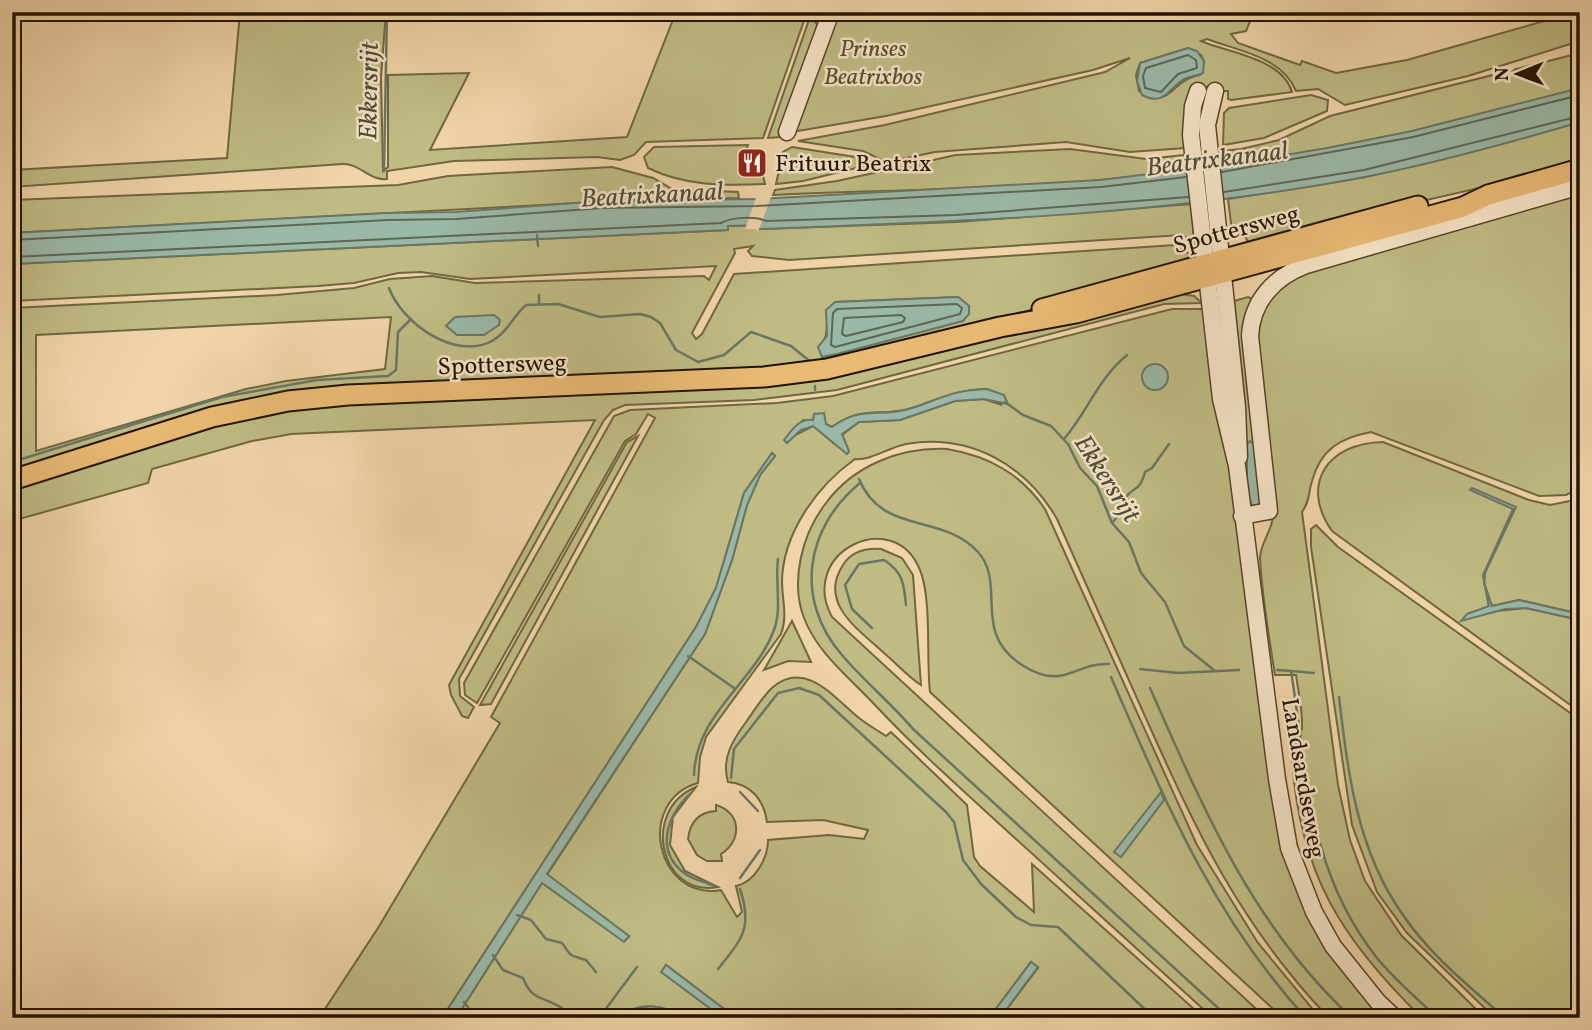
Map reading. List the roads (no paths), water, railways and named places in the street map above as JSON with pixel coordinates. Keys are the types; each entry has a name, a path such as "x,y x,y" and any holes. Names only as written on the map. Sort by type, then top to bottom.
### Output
{"main road":[{"name":"Spottersweg","path":"12,480 212,417 288,401 348,395 795,374 852,365 1000,327 1076,313 1215,268 1463,207 1488,195 1580,169"}],"street":[{"path":"787,132 831,12"},
{"path":"1206,91 1209,133 1212,233 1191,135 1192,116 1206,91"},
{"path":"1242,516 1269,511 1250,344 1254,314 1279,278 1306,265 1580,186"},
{"name":"Landsardseweg","path":"1212,233 1221,399 1237,466 1277,779 1289,848 1314,912 1333,946 1378,1002 1395,1018"}],"water":[{"path":"1188,48 1197,51 1204,61 1203,73 1183,79 1160,98 1142,95 1137,81 1140,63"},
{"path":"1580,88 1580,122 1473,152 1365,177 1214,200 1063,215 759,229 759,225 728,226 728,230 12,264 12,233 387,213 456,212 601,201 757,199 1100,180 1232,164 1327,148 1412,131"},
{"path":"958,297 969,306 969,314 963,321 822,357 818,347 827,336 826,310 835,302"},
{"path":"494,315 500,320 499,325 484,335 457,335 446,326 455,317"},
{"path":"1155,364 1164,368 1168,377 1164,386 1155,390 1146,386 1142,377 1146,368"},
{"path":"987,389 1004,395 1008,404 984,399 955,401 900,420 859,422 842,434 849,451 847,454 813,426 801,430 787,443 784,440 800,423 813,420 814,414 824,413 826,424 832,427 854,416 901,411 957,393"},
{"path":"1250,441 1254,444 1261,501 1258,506 1252,507 1247,489 1247,444"},
{"path":"772,453 775,456 760,475 747,505 732,560 705,634 547,874 629,936 624,942 542,883 456,1018 442,1018 696,627 716,588 744,493"},
{"path":"1472,488 1516,507 1485,573 1484,581 1483,575 1513,509 1470,490"},
{"path":"1485,587 1492,606 1519,600 1580,614 1580,620 1526,608 1505,609 1461,621 1467,614 1489,606"},
{"path":"1161,792 1164,800 1121,857 1114,852"},
{"path":"1031,962 1038,967 1000,1018 989,1018"},
{"path":"666,965 736,1018 723,1018 661,972"}],"waterway":[{"name":"Ekkersrijt","path":"384,171 387,12"},
{"path":"537,235 538,246"},
{"name":"Ekkersrijt","path":"389,288 405,314 418,325 432,335 462,346 477,346 492,341 526,305 558,304 600,317 640,314 651,317 660,323 676,350 698,362 724,355 751,332 791,346 812,363"},
{"path":"539,295 539,304"},
{"path":"12,462 222,397 317,380 388,376 396,370 398,332 411,319"},
{"path":"1064,439 1100,385 1127,355"},
{"name":"Ekkersrijt","path":"1005,402 1023,415 1051,426 1068,444 1080,468 1097,486 1112,523 1129,542 1141,573 1165,602 1184,646 1215,671"},
{"path":"1112,523 1125,498 1139,486 1145,472 1152,468 1169,444"},
{"name":"Ekkersrijt","path":"859,479 869,497 882,509 963,539 977,551 986,564 990,578 993,623 997,638 1006,652 1022,665 1036,673 1059,676 1087,667 1109,664"},
{"path":"860,483 841,501 827,521 817,543 812,565 812,588 817,611 827,634 850,665 913,729 1229,1018"},
{"path":"694,775 697,753 705,734 715,716 765,649 774,630 778,613 778,559"},
{"path":"872,628 852,609 845,585 859,564 884,560 895,569 901,579 906,605"},
{"path":"688,656 734,688"},
{"name":"Ekkersrijt","path":"1140,669 1178,673 1239,670"},
{"name":"Ekkersrijt","path":"1277,670 1291,671 1314,821 1337,891 1354,925 1377,958 1438,1018"},
{"name":"Ekkersrijt","path":"1291,671 1314,673"},
{"path":"1111,677 1172,813 1217,898 1273,979 1306,1018"},
{"path":"731,778 734,749 778,693 799,688 819,695 946,812 954,822 963,860 981,884 1016,917 1031,925 1058,927 1154,1018"},
{"path":"1150,688 1211,822 1258,905 1317,982 1352,1018"},
{"path":"1339,697 1357,810 1375,865 1387,890 1425,943 1505,1018"},
{"path":"740,792 758,811"},
{"path":"690,794 676,812 667,833 669,854 684,873 714,886"},
{"path":"740,878 760,850"},
{"path":"718,969 743,932 745,914 740,889"},
{"path":"517,915 531,920 546,939 562,943 571,955 586,960 596,972"},
{"path":"493,955 503,970 523,978 535,995 563,1009"},
{"path":"599,1018 637,967"},
{"path":"464,1002 471,1011 486,1018"},
{"path":"618,1018 635,1009 652,1006 687,1018"}],"place":[{"name":"Frituur Beatrix","path":"752,163"}],"park label":[{"name":"Prinses Beatrixbos","path":"873,62"}],"water label":[{"name":"Beatrixkanaal","path":"1217,158"},
{"name":"Beatrixkanaal","path":"652,194"}]}
